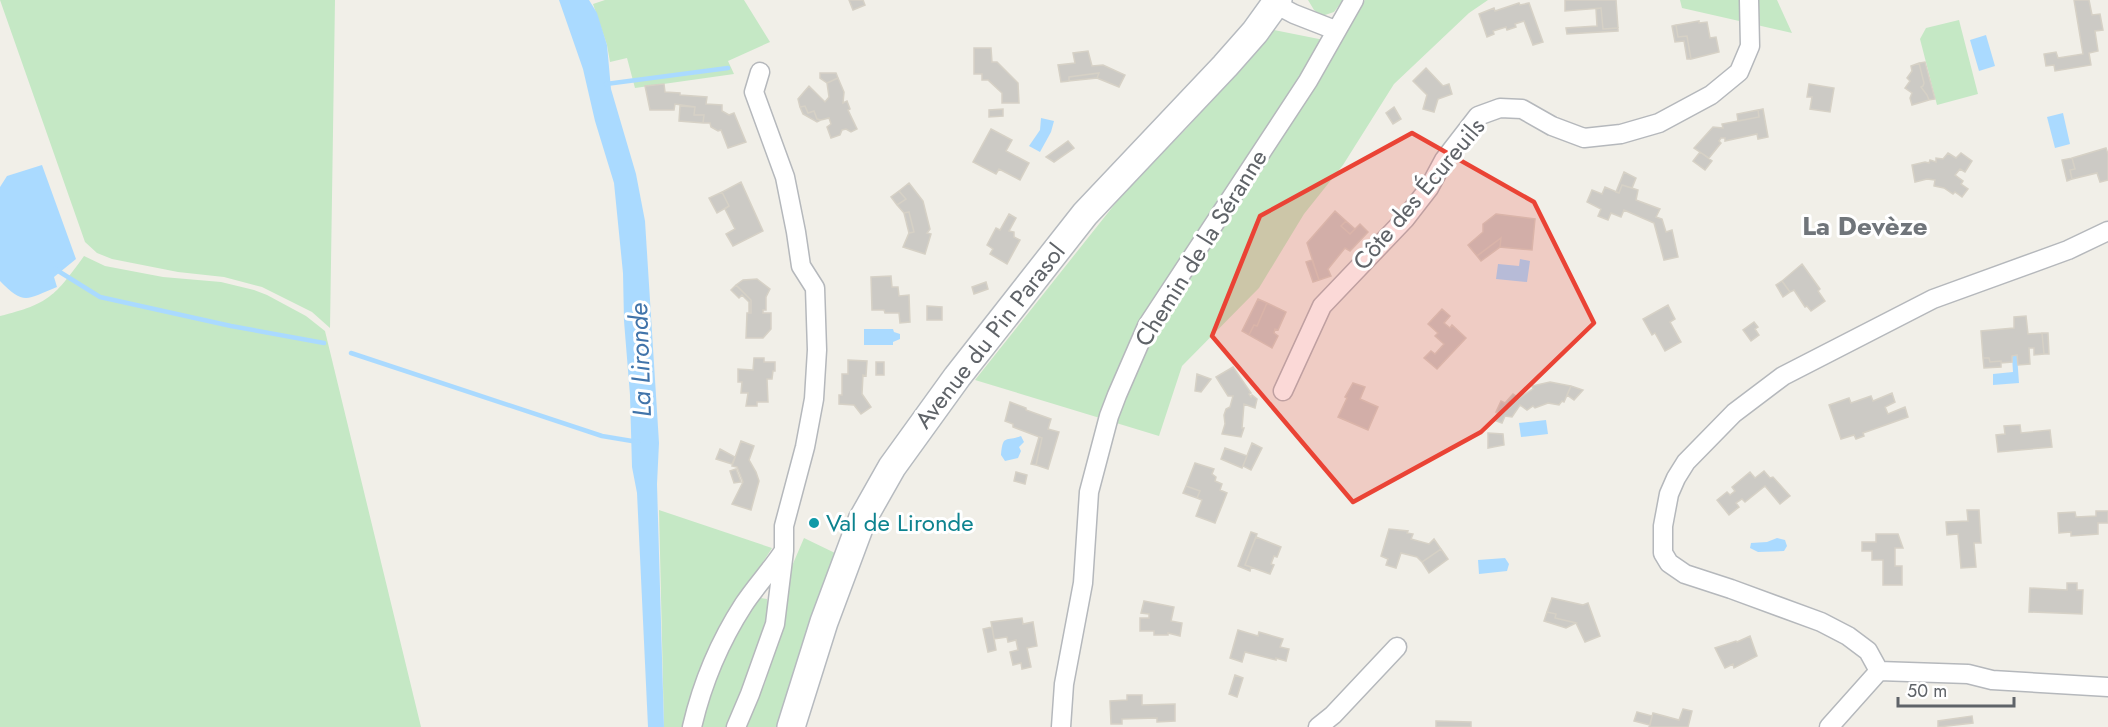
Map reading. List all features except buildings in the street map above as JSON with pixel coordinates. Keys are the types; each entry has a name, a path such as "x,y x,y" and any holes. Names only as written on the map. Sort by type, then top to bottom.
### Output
{"street":[{"name":"Chemin de la Séranne","path":"1061,727 1064,684 1083,583 1089,492 1109,416 1117,395 1146,326 1308,81 1354,0"},
{"name":"Côte des Écureuils","path":"1283,391 1322,306 1405,219 1430,188 1444,160 1478,116 1500,108 1522,109 1552,126 1584,138 1621,134 1659,123 1711,95 1739,72 1750,46 1749,0"},
{"path":"1277,2 1294,14 1335,30"},
{"name":"Avenue du Pin Parasol","path":"790,727 824,622 861,520 892,467 957,377 1085,214 1225,66 1255,32 1277,2"},
{"path":"736,727 775,624 784,551 784,526 805,447 814,399 817,325 815,288 801,266 784,177 754,92 760,72"},
{"path":"1879,671 1868,651 1848,636 1813,619 1685,574 1669,563 1663,553 1662,533 1665,510 1676,478 1686,462 1734,413 1783,376 1934,299 2047,258 2108,231"},
{"path":"692,727 706,679 724,640 744,604 784,551"},
{"path":"1318,727 1397,647"},
{"path":"1879,671 1968,674 2002,681 2108,687"},
{"path":"1829,727 1879,671"}],"highlighted area":[{"path":"1412,133 1534,202 1594,323 1481,432 1353,502 1212,336 1260,216"}],"green space":[{"path":"0,0 335,0 330,328 312,312 262,287 224,277 178,272 112,259 97,253 85,242"},
{"path":"605,0 744,0 770,42 728,61 734,74 635,88 627,58 610,62 607,45 593,4"},
{"path":"1308,0 1343,0 1334,12 1322,16 1314,10"},
{"path":"1365,0 1488,0 1469,13 1394,84 1343,165 1304,214 1259,288 1182,366 1159,436 975,380 1126,190 1186,129 1274,30 1339,43"},
{"path":"1680,0 1777,0 1792,33 1682,8"},
{"path":"1959,20 1978,94 1937,105 1920,39 1926,28"},
{"path":"84,256 105,266 163,277 221,282 254,290 306,316 325,331 421,727 0,727 0,316 30,307 50,296 66,281"},
{"path":"659,510 772,548 743,594 688,727 664,727"},
{"path":"804,538 835,553 781,727 744,727 765,683 784,616 792,566"},
{"path":"767,599 770,614 729,727 697,727 728,647 755,600"}],"water":[{"name":"La Lironde","path":"559,0 589,0 597,13 607,45 611,89 636,174 645,221 659,443 657,484 664,727 648,727 637,493 632,467 623,273 614,183 595,121 583,69"},
{"path":"1986,35 1995,66 1979,71 1970,40"},
{"path":"2063,113 2070,144 2055,148 2047,117"},
{"path":"1041,118 1054,121 1040,152 1029,146 1040,130"},
{"path":"42,165 76,259 54,277 57,287 26,298 15,294 0,281 0,187 7,176"},
{"path":"1520,259 1530,261 1527,282 1496,279 1498,264 1519,266"},
{"path":"864,329 893,329 894,332 900,334 900,339 893,342 893,345 864,345"},
{"path":"2017,355 2019,383 1993,385 1993,374 2013,372 2012,356"},
{"path":"1546,420 1548,434 1521,437 1519,423"},
{"path":"1021,436 1024,442 1019,447 1021,451 1018,458 1005,461 1001,455 1004,441"},
{"path":"1777,538 1785,540 1787,546 1784,551 1758,552 1750,548 1751,543 1767,542"},
{"path":"1505,558 1509,564 1507,571 1479,574 1478,560"}],"waterway":[{"path":"606,84 728,68"},
{"path":"55,269 100,297 231,326 324,343"},
{"path":"351,353 602,436 638,442"}],"place":[{"name":"Val de Lironde","path":"814,523"}],"district":[{"name":"La Devèze","path":"1865,226"}]}
